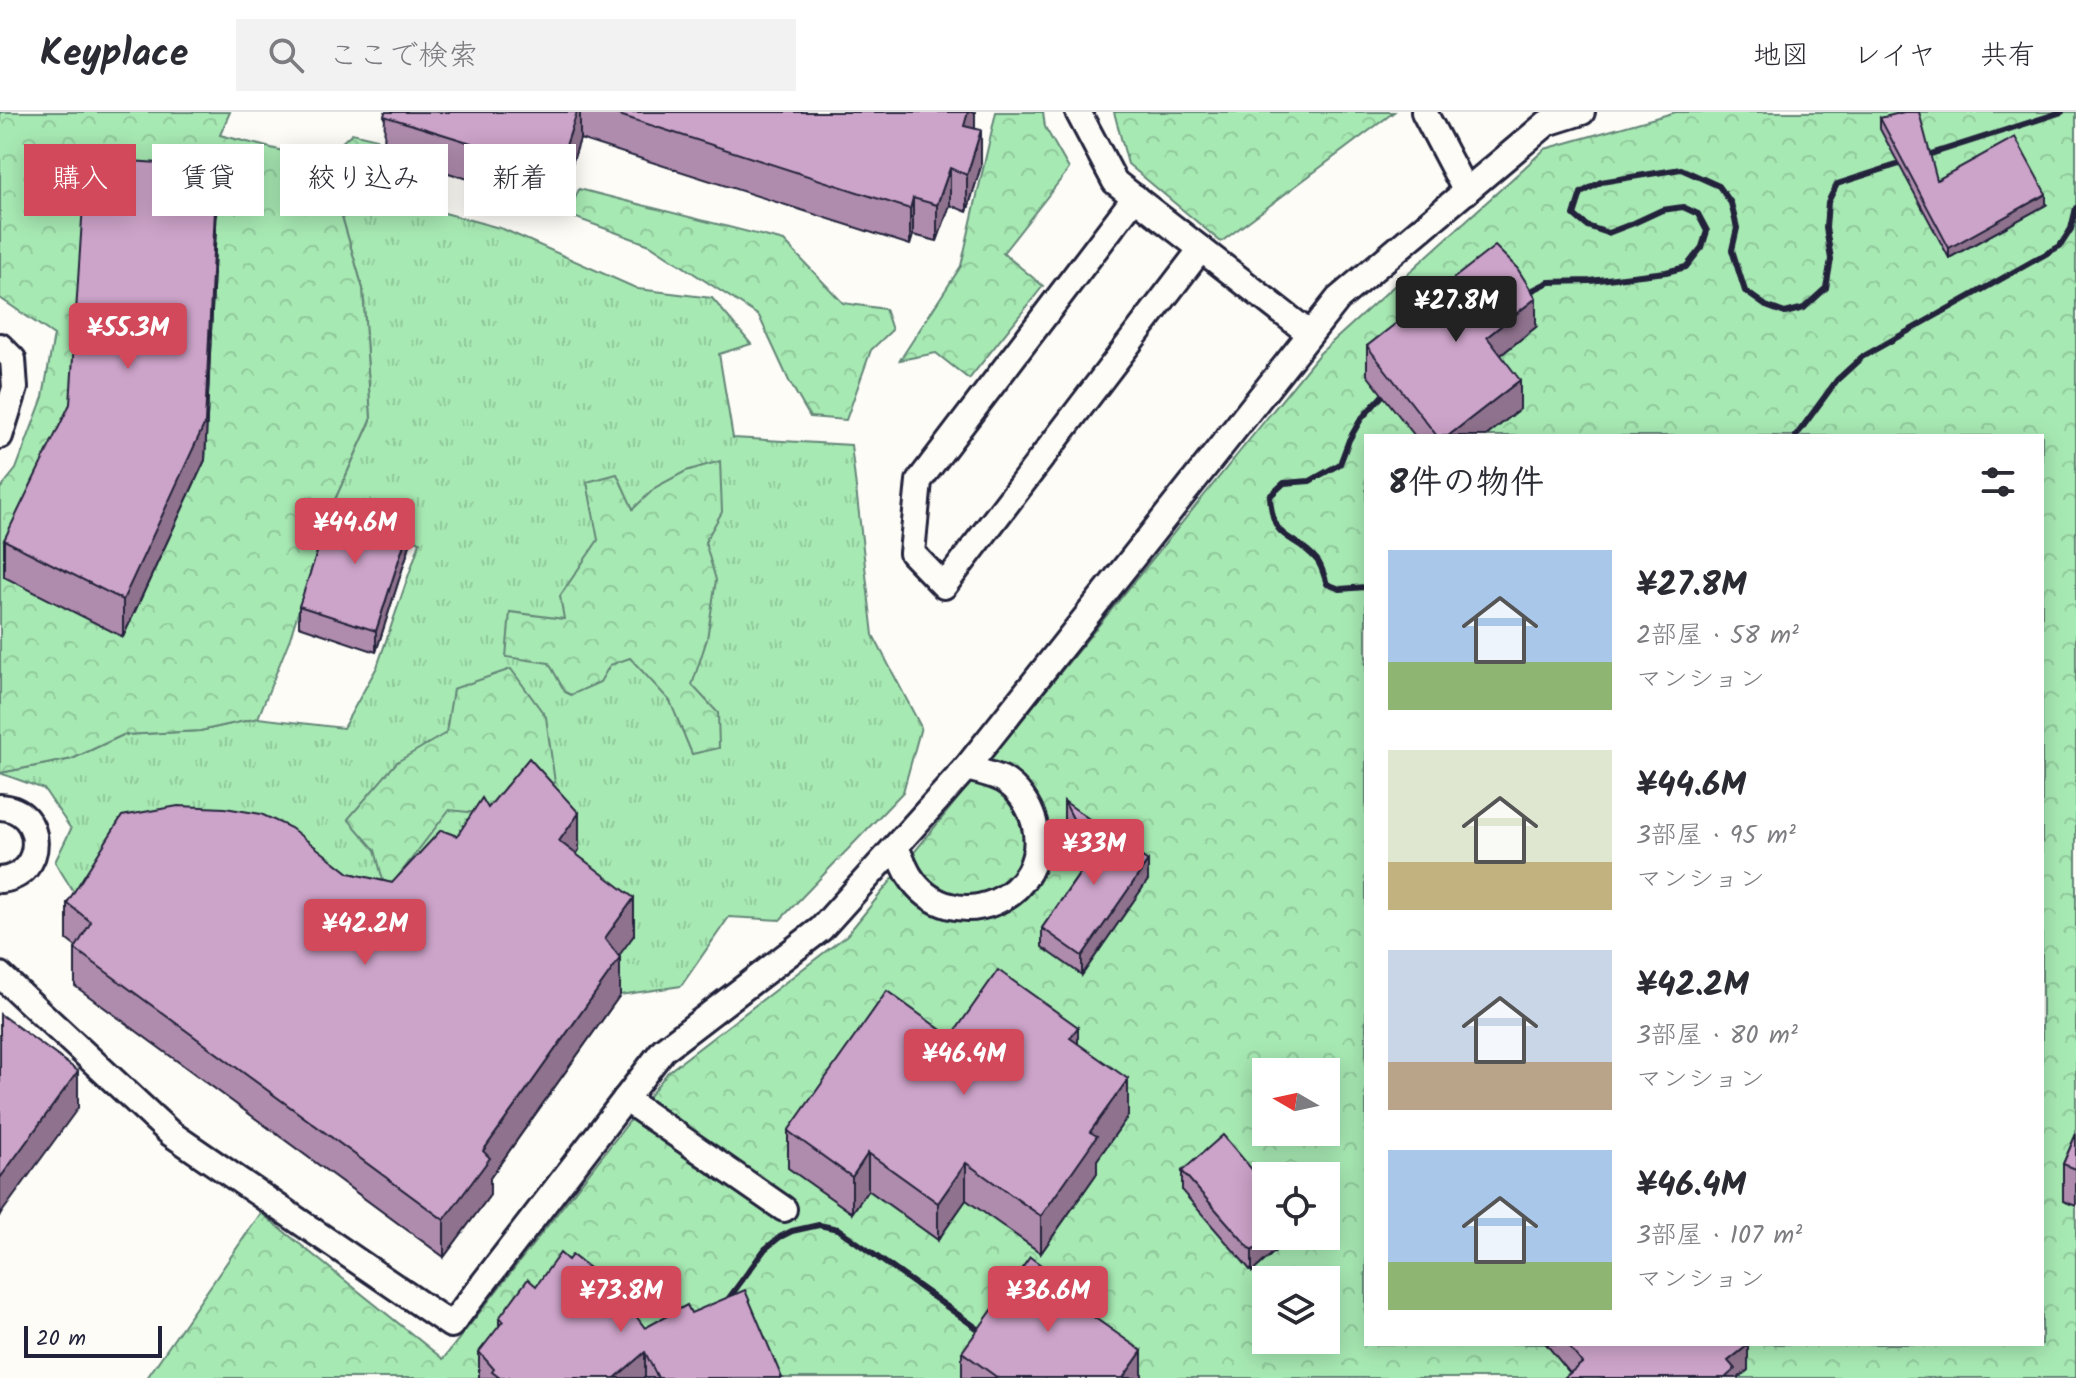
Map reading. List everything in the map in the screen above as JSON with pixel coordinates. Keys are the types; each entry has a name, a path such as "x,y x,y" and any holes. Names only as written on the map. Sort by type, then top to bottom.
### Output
{"lane":[{"path":"1078,112 1115,182 1310,334"},
{"path":"1424,112 1466,192"},
{"path":"0,975 170,1133 451,1325 663,1050 821,929 966,768 1338,299 1547,123 1582,112"},
{"path":"1135,197 919,481 912,553 944,586 1201,249"},
{"path":"0,346 13,359 15,388 0,436"},
{"path":"896,847 909,875 925,893 945,905 968,909 991,905 1011,893 1026,877 1035,856 1037,834 1031,812 1019,794 1002,779 966,768"},
{"path":"0,807 17,811 26,819 36,841 29,865 9,880 0,880"},
{"path":"625,1099 784,1209"}],"green space":[{"path":"0,112 230,112 220,135 255,144 152,144 152,216 264,216 264,146 280,150 280,216 342,216 363,289 371,420 331,508 290,638 258,718 200,731 123,735 72,759 0,773 0,489 16,469 43,397 54,335 0,298"},
{"path":"996,112 1043,112 1045,127 1069,169 1003,253 1043,286 969,379 936,353 900,360 961,266"},
{"path":"1114,112 1394,112 1221,242 1128,164"},
{"path":"1676,112 2076,112 2076,1378 147,1378 261,1213 443,1359 668,1072 847,935 1319,354 1545,149"},
{"path":"352,133 377,139 376,144 340,144"},
{"path":"579,189 784,241 843,303 885,309 892,330 871,350 846,420 810,417 789,381 759,316 650,245 571,216 576,216"},
{"path":"448,214 503,229 638,289 712,298 751,344 719,354 733,438 851,445 873,635 921,727 903,792 780,920 729,917 681,986 620,995 605,975 370,915 99,933 55,862 71,829 44,789 0,773 72,759 123,735 200,731 258,718 343,728 377,667 420,542 331,508 371,420 363,289 342,216"},
{"path":"720,461 722,512 705,542 716,580 707,639 692,685 718,713 719,748 692,754 670,701 630,658 610,665 600,682 571,695 565,692 549,663 506,657 510,612 564,619 560,596 598,540 587,482 617,474 633,509 656,487 686,471"},
{"path":"511,669 546,717 555,783 488,814 449,810 386,892 375,850 348,819 397,762 446,733 453,689"}],"building":[{"path":"385,112 577,112 567,144 474,144 384,116"},
{"path":"610,112 968,112 964,126 981,130 967,175 950,168 937,205 913,198 910,209"},
{"path":"1919,112 1937,180 2015,137 2046,194 1949,248 1880,118"},
{"path":"136,161 152,163 152,216 215,216 205,423 123,600 4,540 70,404 82,216 136,216"},
{"path":"1495,246 1517,268 1536,298 1487,337 1520,380 1451,434 1435,434 1367,346"},
{"path":"334,502 410,525 376,631 299,606"},
{"path":"529,758 579,813 559,841 634,898 605,938 620,958 483,1151 490,1158 444,1220 75,949 91,922 67,903 122,816 178,806 225,808 261,814 291,828 349,873 392,883 441,830 457,836 482,798 488,808"},
{"path":"1064,801 1148,861 1082,956 1042,928 1092,856"},
{"path":"998,970 1078,1027 1070,1038 1128,1079 1090,1132 1097,1136 1041,1216 966,1163 938,1203 868,1153 852,1177 788,1131 887,991 951,1037"},
{"path":"0,1014 78,1071 0,1178"},
{"path":"2076,1134 2076,1169 2063,1164"},
{"path":"1223,1135 1252,1169 1253,1250 1252,1251 1182,1171"},
{"path":"560,1253 568,1260 572,1255 614,1287 645,1328 687,1305 691,1313 745,1290 782,1378 658,1378 645,1352 615,1378 500,1378 492,1372 494,1369 479,1352 503,1321 499,1318 528,1279 536,1286"},
{"path":"1030,1257 1085,1297 1078,1306 1142,1351 1123,1378 998,1378 962,1352"},
{"path":"1569,1346 1747,1346 1728,1361 1735,1369 1725,1378 1564,1378 1582,1363"}],"railway":[{"path":"1517,298 1549,282 1590,281 1686,267 1702,247 1707,231 1698,214 1683,207 1662,210 1608,233 1587,226 1574,215 1581,193 1601,182 1681,169 1719,186 1731,203 1737,228 1732,250 1745,291 1766,306 1785,313 1804,308 1826,288 1831,259 1826,228 1828,202 1837,184 2062,112"},
{"path":"1797,434 1837,380 1862,357 2060,246 2071,229 2076,208"},
{"path":"1364,587 1340,589 1327,584 1317,560 1280,531 1275,523 1270,496 1284,483 1310,481 1340,464 1361,419 1383,395"},
{"path":"718,1313 765,1249 792,1231 819,1225 838,1229 995,1341"}]}
